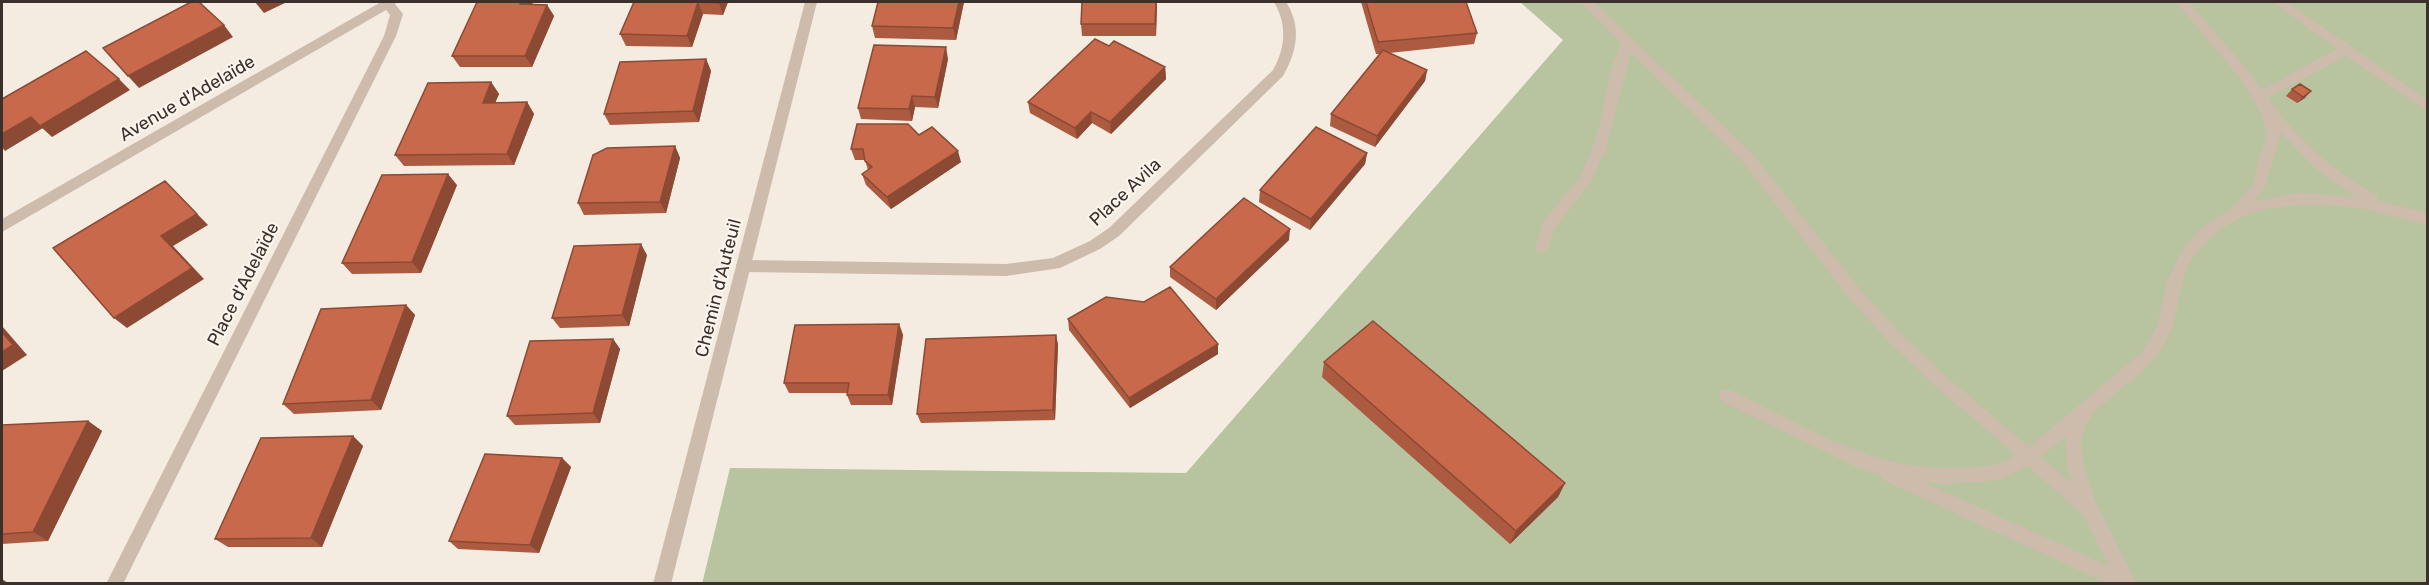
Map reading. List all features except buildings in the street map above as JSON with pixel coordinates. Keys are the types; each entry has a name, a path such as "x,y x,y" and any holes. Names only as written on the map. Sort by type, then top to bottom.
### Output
{"street":[{"name":"Avenue d'Adelaïde","path":"2,226 388,2"},
{"name":"Place d'Adelaïde","path":"114,584 390,36 397,14 388,2"},
{"name":"Chemin d'Auteuil","path":"662,584 811,2"},
{"name":"Place Avila","path":"743,266 1006,270 1047,266 1074,257 1114,232 1278,73 1287,56 1291,37 1289,23 1280,2"},
{"path":"2182,2 2290,135 2325,169 2356,191 2394,209"},
{"path":"2279,2 2427,107"},
{"path":"1588,3 1628,45 1712,121 1748,159 1801,221 1856,298 1893,336 1939,380 2030,456 2094,514"},
{"path":"1542,248 1548,226 1584,181 1598,152 1607,123 1617,73 1628,45"},
{"path":"2260,96 2347,50"},
{"path":"1865,463 1902,473 1976,476 2000,473 2030,456 2114,382 2142,363 2156,346 2172,284 2185,257 2203,236 2229,217 2258,187 2273,136 2269,115 2260,96"},
{"path":"2229,217 2259,206 2296,199 2337,198 2394,209 2427,219"},
{"path":"1727,396 1865,463 2127,583"},
{"path":"2086,409 2072,442 2080,482 2127,583"}],"green space":[{"path":"1520,2 2427,2 2427,583 702,584 730,468 1186,473 1563,40"}]}
